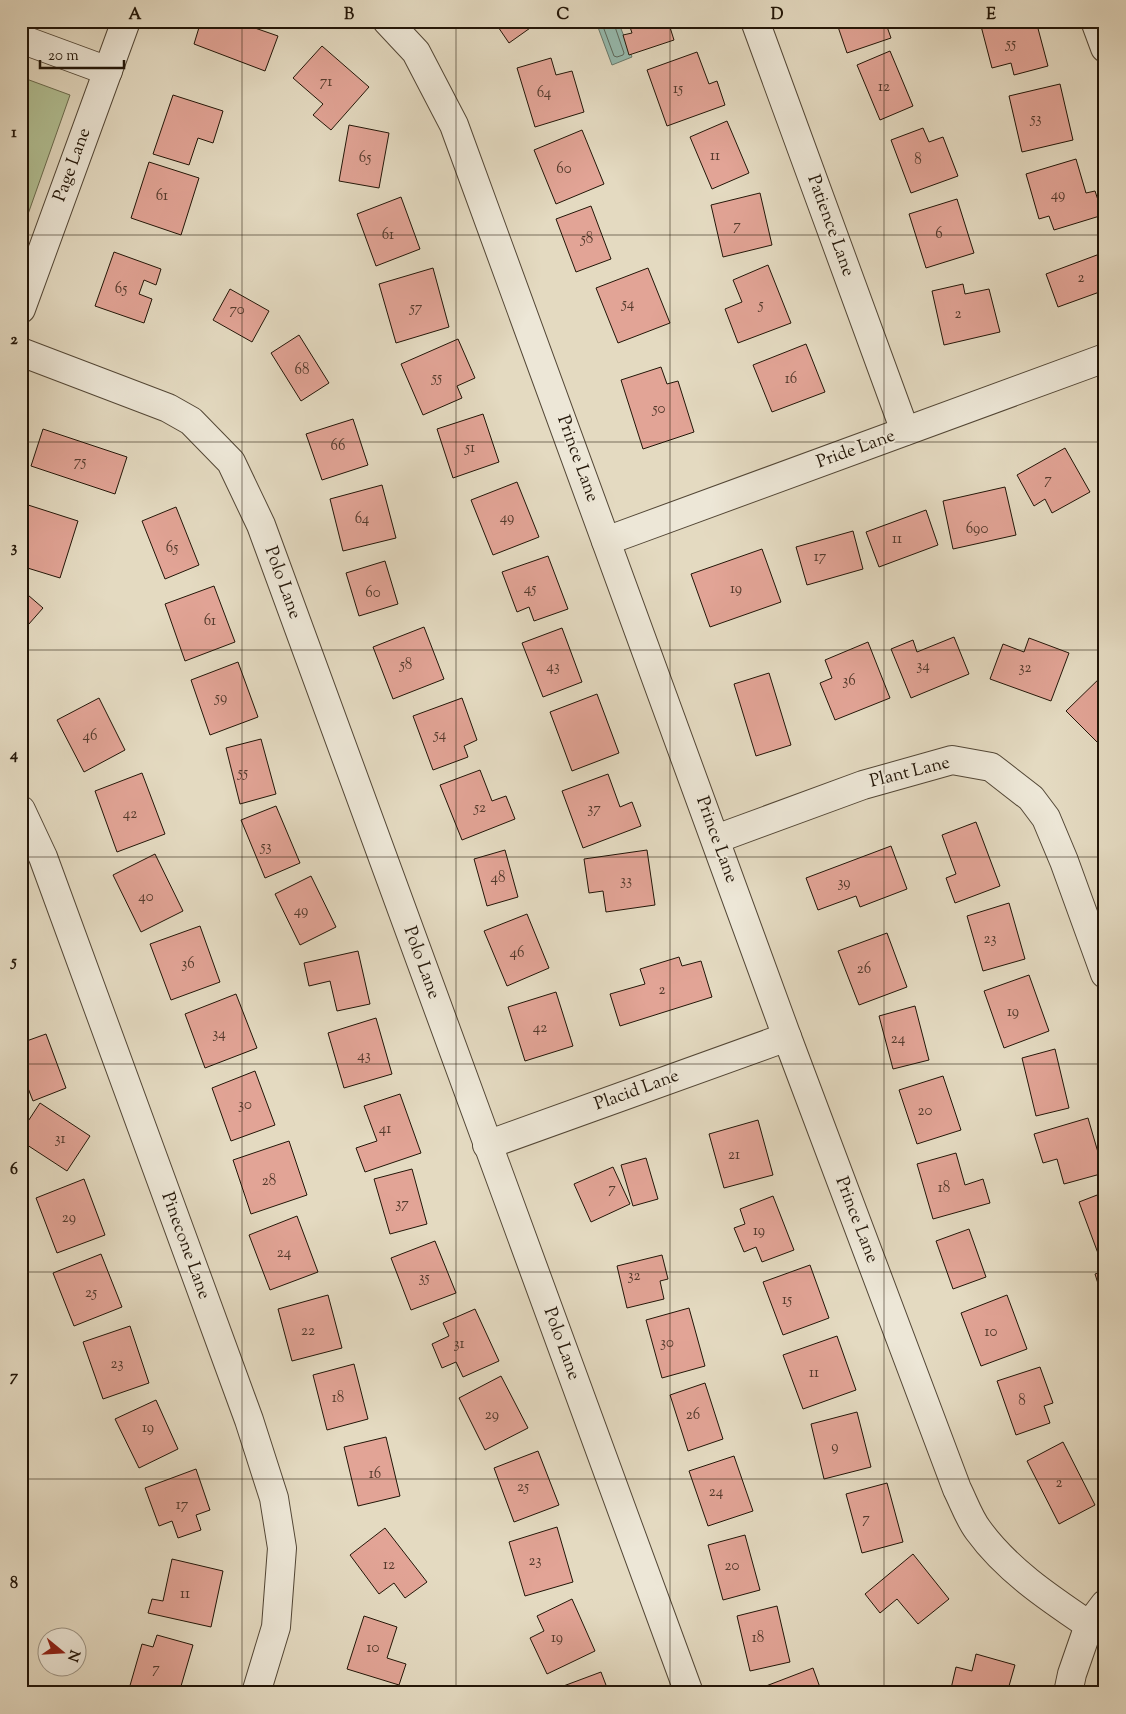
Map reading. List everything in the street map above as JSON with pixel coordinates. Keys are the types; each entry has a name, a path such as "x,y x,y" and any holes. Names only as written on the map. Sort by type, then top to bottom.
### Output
{"street":[{"name":"Page Lane","path":"21,309 126,21"},
{"name":"Prince Lane","path":"387,21 416,52 454,124 787,1037 957,1489 978,1530 1003,1559 1041,1593 1097,1615"},
{"name":"Patience Lane","path":"755,21 905,432"},
{"path":"1095,21 1105,48"},
{"path":"21,40 108,71"},
{"name":"Polo Lane","path":"21,352 168,408 191,421 231,462 261,525 689,1693"},
{"name":"Pride Lane","path":"606,541 1105,358"},
{"name":"Plant Lane","path":"716,839 863,785 952,760 991,767 1031,798 1046,818 1064,861 1105,974"},
{"name":"Pinecone Lane","path":"21,810 43,857 249,1420 274,1498 282,1548 276,1627 256,1693"},
{"name":"Placid Lane","path":"487,1145 787,1037"},
{"path":"1068,1693 1072,1674 1097,1615"}],"green space":[{"path":"21,77 70,95 21,234"}],"water":[{"path":"606,21 607,23 618,21 632,57 612,65 596,22"}],"building":[{"path":"201,21 254,21 252,27 278,36 265,71 194,44"},
{"path":"494,21 540,21 509,43"},
{"path":"628,21 668,21 674,40 629,55 623,35 632,33"},
{"path":"836,21 885,21 891,38 847,53"},
{"path":"999,21 1036,21 1048,66 1014,75 1011,63 992,68 981,26"},
{"path":"322,46 369,87 331,130 313,115 323,104 293,78"},
{"path":"890,51 913,106 880,120 857,65"},
{"path":"697,52 709,84 717,81 725,105 667,126 647,70"},
{"path":"551,58 556,75 572,71 584,112 535,127 517,68"},
{"path":"1060,84 1073,140 1022,152 1009,96"},
{"path":"173,95 223,111 213,143 198,138 189,165 153,154"},
{"path":"727,121 749,173 712,189 690,137"},
{"path":"349,125 389,133 379,188 339,181"},
{"path":"923,128 929,142 943,137 958,176 911,193 891,140"},
{"path":"582,130 604,184 556,204 534,150"},
{"path":"1076,159 1086,193 1095,191 1103,215 1054,230 1049,216 1039,219 1026,174"},
{"path":"149,162 199,178 181,235 131,218"},
{"path":"760,193 772,245 723,257 711,205"},
{"path":"401,197 420,249 376,266 357,214"},
{"path":"957,199 974,253 926,268 909,214"},
{"path":"591,206 611,259 576,272 556,219"},
{"path":"114,252 161,269 156,285 144,280 139,294 152,299 144,323 95,306"},
{"path":"1105,252 1105,290 1058,307 1046,274"},
{"path":"768,265 791,323 738,343 725,309 742,302 733,280"},
{"path":"433,268 449,327 396,343 379,284"},
{"path":"648,268 670,323 618,343 596,288"},
{"path":"963,284 965,294 989,289 1000,332 944,345 932,291"},
{"path":"230,289 269,311 252,342 213,320"},
{"path":"299,335 329,383 301,401 271,353"},
{"path":"458,339 475,378 457,386 462,398 423,415 401,364"},
{"path":"806,344 825,392 772,412 753,365"},
{"path":"661,367 667,384 678,381 694,432 643,449 621,380"},
{"path":"483,414 499,462 453,478 437,429"},
{"path":"353,419 368,465 322,480 306,434"},
{"path":"43,429 127,457 115,494 31,466"},
{"path":"1065,448 1090,492 1052,513 1045,499 1034,506 1017,475"},
{"path":"517,482 539,537 493,555 471,500"},
{"path":"382,485 396,538 343,551 330,499"},
{"path":"1005,487 1016,535 953,549 943,501"},
{"path":"25,504 78,521 60,578 21,566 21,517"},
{"path":"176,507 199,565 165,579 142,521"},
{"path":"926,510 938,545 879,567 866,532"},
{"path":"853,531 863,569 807,585 796,547"},
{"path":"762,549 781,602 710,627 691,574"},
{"path":"548,556 568,609 534,621 529,607 517,612 502,572"},
{"path":"385,561 398,604 359,616 346,573"},
{"path":"214,586 235,642 185,661 165,604"},
{"path":"21,589 43,608 21,633"},
{"path":"424,627 444,679 393,699 373,647"},
{"path":"562,628 582,682 543,697 522,643"},
{"path":"954,637 969,674 911,698 891,649 913,640 917,652"},
{"path":"1029,638 1069,653 1051,701 990,679 1003,644 1024,652"},
{"path":"868,642 890,698 835,720 820,683 832,678 825,660"},
{"path":"238,662 258,717 210,735 191,680"},
{"path":"769,673 791,745 756,756 734,684"},
{"path":"1105,673 1105,750 1066,711"},
{"path":"597,694 619,753 572,771 550,712"},
{"path":"99,698 125,750 84,772 57,720"},
{"path":"462,698 477,740 464,746 468,757 433,770 413,716"},
{"path":"261,739 276,794 240,804 226,748"},
{"path":"480,770 492,801 506,796 515,819 462,840 440,785"},
{"path":"142,773 165,834 117,852 95,791"},
{"path":"608,774 620,807 632,802 641,826 583,848 562,791"},
{"path":"276,806 300,863 265,878 241,820"},
{"path":"976,822 1000,886 955,903 946,878 956,874 942,835"},
{"path":"891,846 907,889 860,907 856,896 818,910 806,878"},
{"path":"505,850 518,897 487,906 474,859"},
{"path":"647,850 655,905 606,912 603,891 589,893 584,859"},
{"path":"155,854 183,911 141,932 113,875"},
{"path":"311,876 336,927 300,945 275,894"},
{"path":"1009,903 1025,959 983,971 967,916"},
{"path":"527,914 549,968 507,986 484,931"},
{"path":"200,926 220,982 171,1000 150,944"},
{"path":"887,933 907,987 859,1005 838,951"},
{"path":"358,951 370,1004 337,1011 330,981 309,986 304,963"},
{"path":"679,957 682,966 701,961 712,997 620,1026 610,994 645,984 640,969"},
{"path":"1029,975 1049,1031 1004,1048 984,991"},
{"path":"556,992 573,1046 525,1061 508,1007"},
{"path":"21,993 28,998 21,1009"},
{"path":"236,994 257,1048 205,1068 185,1014"},
{"path":"915,1006 929,1060 893,1069 879,1016"},
{"path":"376,1018 392,1074 344,1088 328,1033"},
{"path":"46,1034 66,1088 33,1101 21,1070 21,1043"},
{"path":"1055,1049 1069,1108 1036,1116 1022,1058"},
{"path":"255,1071 275,1125 231,1141 212,1088"},
{"path":"943,1076 961,1130 917,1144 899,1090"},
{"path":"400,1094 421,1153 365,1172 356,1148 377,1141 364,1106"},
{"path":"40,1103 90,1136 67,1171 21,1141 21,1132"},
{"path":"1088,1118 1104,1173 1064,1184 1057,1159 1043,1163 1034,1134"},
{"path":"758,1120 773,1175 724,1188 709,1134"},
{"path":"289,1141 307,1195 251,1214 233,1160"},
{"path":"956,1153 965,1185 983,1179 990,1203 933,1219 917,1164"},
{"path":"646,1158 658,1199 633,1206 621,1165"},
{"path":"613,1167 630,1204 591,1222 574,1184"},
{"path":"412,1169 427,1224 390,1234 374,1179"},
{"path":"84,1179 105,1235 57,1253 36,1198"},
{"path":"1105,1192 1105,1253 1099,1256 1079,1202"},
{"path":"773,1196 794,1250 762,1262 756,1247 744,1252 734,1228 745,1224 740,1209"},
{"path":"297,1216 318,1272 270,1290 249,1235"},
{"path":"969,1229 986,1277 953,1289 936,1241"},
{"path":"435,1241 456,1293 411,1310 391,1258"},
{"path":"101,1254 122,1307 74,1326 53,1273"},
{"path":"662,1255 668,1279 660,1281 664,1299 627,1308 617,1266"},
{"path":"810,1265 829,1318 783,1335 763,1282"},
{"path":"1105,1271 1105,1306 1095,1274"},
{"path":"328,1295 342,1348 292,1361 278,1309"},
{"path":"1007,1295 1027,1349 981,1366 961,1313"},
{"path":"689,1308 705,1366 662,1378 646,1320"},
{"path":"475,1309 499,1361 463,1377 456,1362 442,1368 432,1344 449,1336 443,1323"},
{"path":"130,1326 149,1383 103,1399 83,1342"},
{"path":"837,1336 856,1390 803,1409 783,1355"},
{"path":"354,1364 368,1419 327,1430 313,1375"},
{"path":"1040,1367 1053,1403 1044,1406 1050,1423 1016,1435 997,1381"},
{"path":"501,1376 528,1428 485,1450 459,1398"},
{"path":"705,1383 723,1439 688,1451 670,1395"},
{"path":"156,1400 178,1449 139,1468 115,1419"},
{"path":"857,1412 871,1467 824,1479 811,1424"},
{"path":"386,1437 400,1496 358,1506 344,1447"},
{"path":"1063,1442 1095,1505 1059,1524 1027,1461"},
{"path":"538,1451 559,1505 514,1522 494,1468"},
{"path":"734,1456 753,1511 708,1526 689,1471"},
{"path":"196,1469 210,1510 196,1515 201,1530 178,1538 172,1521 159,1526 145,1488"},
{"path":"887,1483 903,1542 862,1553 846,1494"},
{"path":"557,1527 573,1582 525,1596 509,1542"},
{"path":"385,1528 427,1582 405,1598 394,1583 379,1594 350,1555"},
{"path":"745,1535 760,1590 723,1600 708,1545"},
{"path":"913,1554 949,1599 918,1624 897,1599 880,1613 865,1594"},
{"path":"172,1559 223,1571 211,1627 148,1613 152,1599 163,1601"},
{"path":"572,1599 595,1651 547,1674 530,1638 544,1631 537,1616"},
{"path":"777,1606 790,1662 750,1671 737,1616"},
{"path":"364,1616 397,1627 387,1658 406,1664 399,1685 347,1669"},
{"path":"157,1635 193,1645 179,1693 140,1693 129,1689 142,1644 153,1647"},
{"path":"976,1654 1015,1665 1007,1693 950,1693 956,1667 972,1671"},
{"path":"813,1668 822,1693 769,1693 766,1686"},
{"path":"601,1672 609,1693 551,1693 550,1691"}]}
